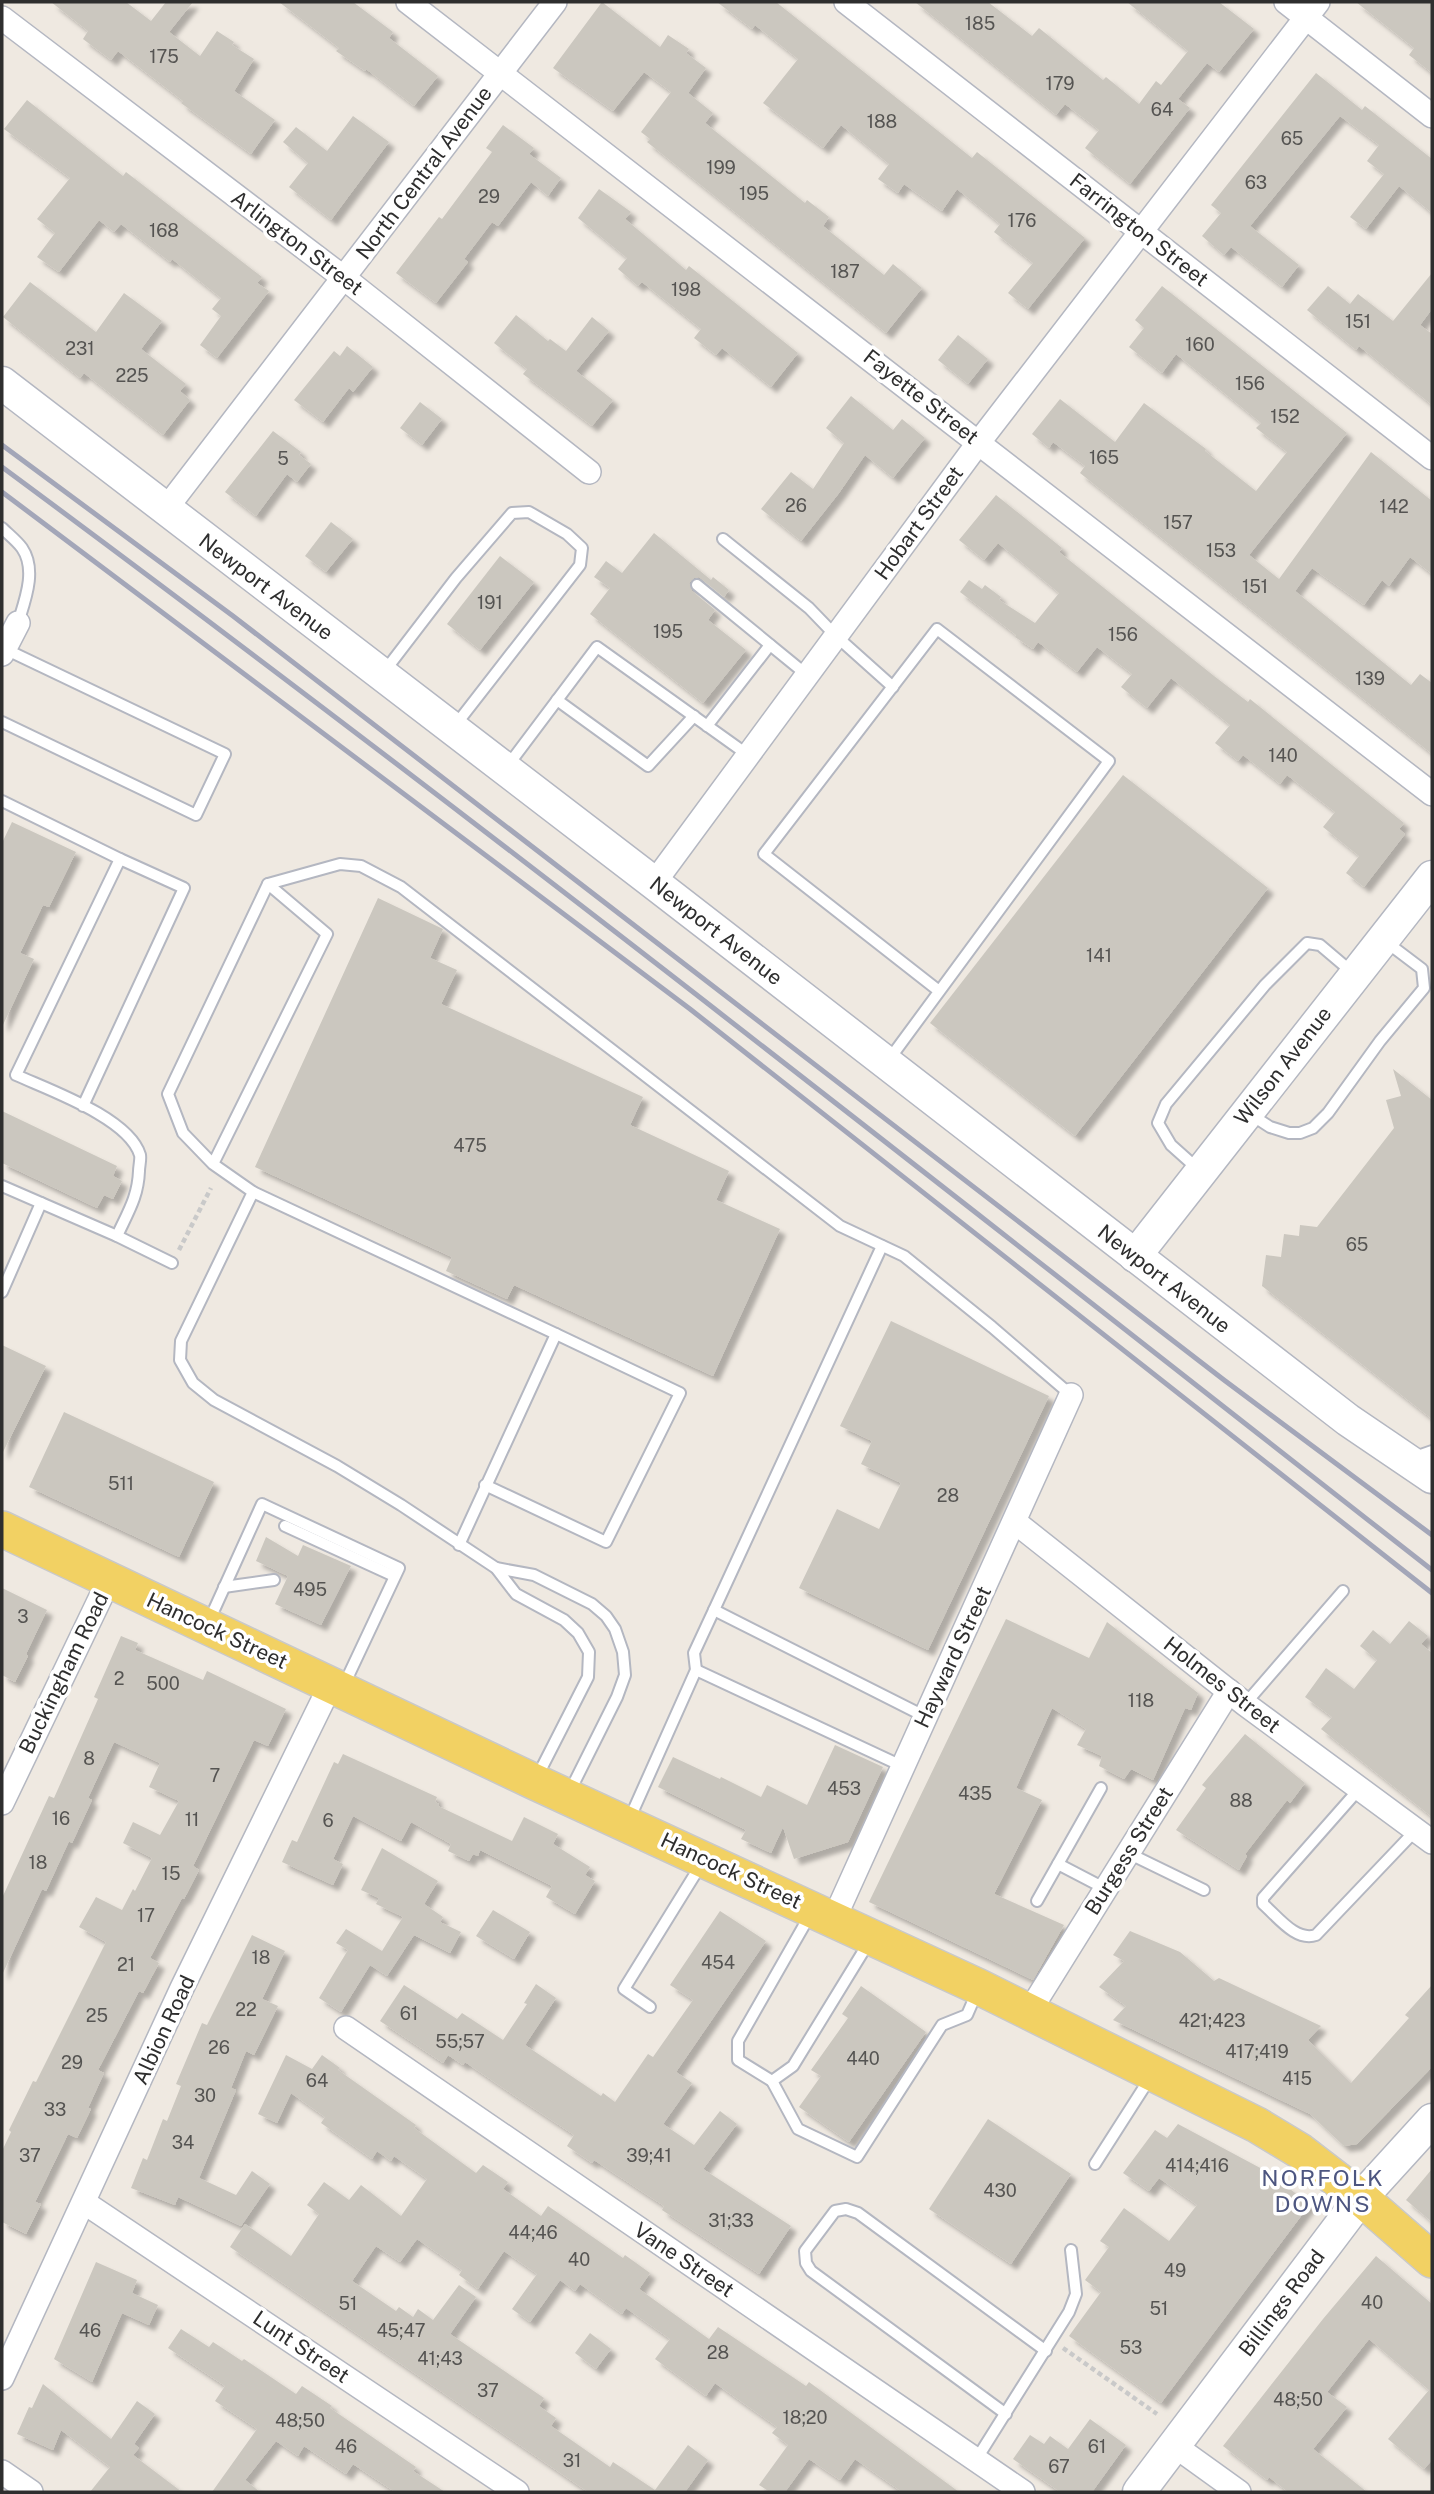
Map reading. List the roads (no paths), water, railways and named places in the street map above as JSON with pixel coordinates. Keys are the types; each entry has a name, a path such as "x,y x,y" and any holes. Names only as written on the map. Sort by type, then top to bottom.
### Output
{"main road":[{"name":"Newport Avenue","path":"2,383 1348,1420 1419,1455 1432,1477"},
{"name":"Wilson Avenue","path":"1135,1256 1432,877"},
{"name":"Hancock Street","path":"2,1529 535,1782 979,1987 1257,2125 1300,2151 1361,2198 1432,2260"},
{"name":"Billings Road","path":"1139,2492 1361,2198 1432,2120"}],"street":[{"name":"Fayette Street","path":"408,2 1432,794"},
{"name":"North Central Avenue","path":"165,510 555,2"},
{"name":"Farrington Street","path":"846,2 1432,458"},
{"path":"1286,2 1312,9 1432,116"},
{"name":"Hobart Street","path":"654,883 979,442 1312,9"},
{"name":"Arlington Street","path":"2,18 344,278 589,472"},
{"path":"3,652 18,624"},
{"name":"Hayward Street","path":"824,1914 904,1767 1071,1395"},
{"name":"Holmes Street","path":"1015,1522 1237,1698 1424,1836"},
{"name":"Buckingham Road","path":"2,1803 109,1580"},
{"name":"Albion Road","path":"2,2378 183,1988 336,1687"},
{"name":"Burgess Street","path":"1029,2011 1128,1853 1237,1698"},
{"name":"Vane Street","path":"346,2028 1023,2492"},
{"name":"Lunt Street","path":"85,2203 517,2492"},
{"path":"1175,2446 1239,2492"},
{"path":"2,2472 31,2492"}],"lane":[{"path":"382,675 456,578 512,513 529,512 567,534 582,548 580,565 452,729"},
{"path":"2,528 22,548 28,564 28,586 18,624"},
{"path":"723,539 809,608 893,687"},
{"path":"697,585 807,675"},
{"path":"886,1063 1109,761 937,629 764,854 939,991"},
{"path":"707,726 770,645"},
{"path":"505,769 597,647 748,755"},
{"path":"2,722 197,814 225,754 3,652"},
{"path":"556,701 648,766 694,716"},
{"path":"2,801 184,888 83,1106"},
{"path":"117,1236 138,1191 140,1155 125,1133 104,1116 16,1075 120,859"},
{"path":"485,1485 606,1542 680,1393 253,1192 213,1164 183,1133 168,1094 268,884 340,864 361,866 401,887 840,1226 904,1256 1071,1395"},
{"path":"213,1164 327,934 268,884"},
{"path":"1247,1112 1270,1127 1289,1133 1300,1133 1313,1128 1328,1113 1380,1041 1424,988 1422,969 1383,940"},
{"path":"1201,1171 1171,1145 1158,1123 1166,1104 1265,985 1307,943 1320,945 1355,975"},
{"path":"2,1186 172,1263"},
{"path":"253,1192 181,1341 180,1360 193,1384 214,1400 347,1473 496,1568 516,1594 564,1620 578,1633 589,1652 588,1677 535,1782"},
{"path":"2,1292 41,1203"},
{"path":"628,1823 696,1670 694,1653 882,1246"},
{"path":"459,1545 556,1334"},
{"path":"206,1626 262,1504 396,1572"},
{"path":"285,1525 396,1572"},
{"path":"496,1568 534,1575 593,1604 615,1629 623,1652 625,1675 617,1697 568,1795"},
{"path":"336,1687 396,1572"},
{"path":"224,1587 261,1577"},
{"path":"224,1587 274,1580"},
{"path":"1237,1698 1343,1591"},
{"path":"714,1610 926,1717"},
{"path":"696,1670 904,1767"},
{"path":"1037,1901 1101,1788"},
{"path":"1360,1788 1263,1898 1263,1904 1298,1934 1308,1937 1316,1934 1424,1836"},
{"path":"1128,1853 1204,1889"},
{"path":"650,2007 624,1989 704,1859"},
{"path":"1058,1864 1105,1889"},
{"path":"824,1914 738,2041 738,2060 772,2081 798,2129 857,2157 942,2025 967,2015 979,1987"},
{"path":"772,2081 793,2066 873,1937"},
{"path":"1095,2164 1154,2073"},
{"path":"1006,2414 811,2271 806,2263 805,2250 835,2211 846,2209 858,2213 1046,2351"},
{"path":"976,2460 1046,2351 1076,2294 1071,2250"}],"railway":[{"path":"2,445 233,616 1224,1380 1432,1535"},
{"path":"2,467 542,875 1432,1570"},
{"path":"2,492 690,1009 1432,1593"}],"district":[{"name":"NORFOLK DOWNS","path":"1323,2191"}]}
